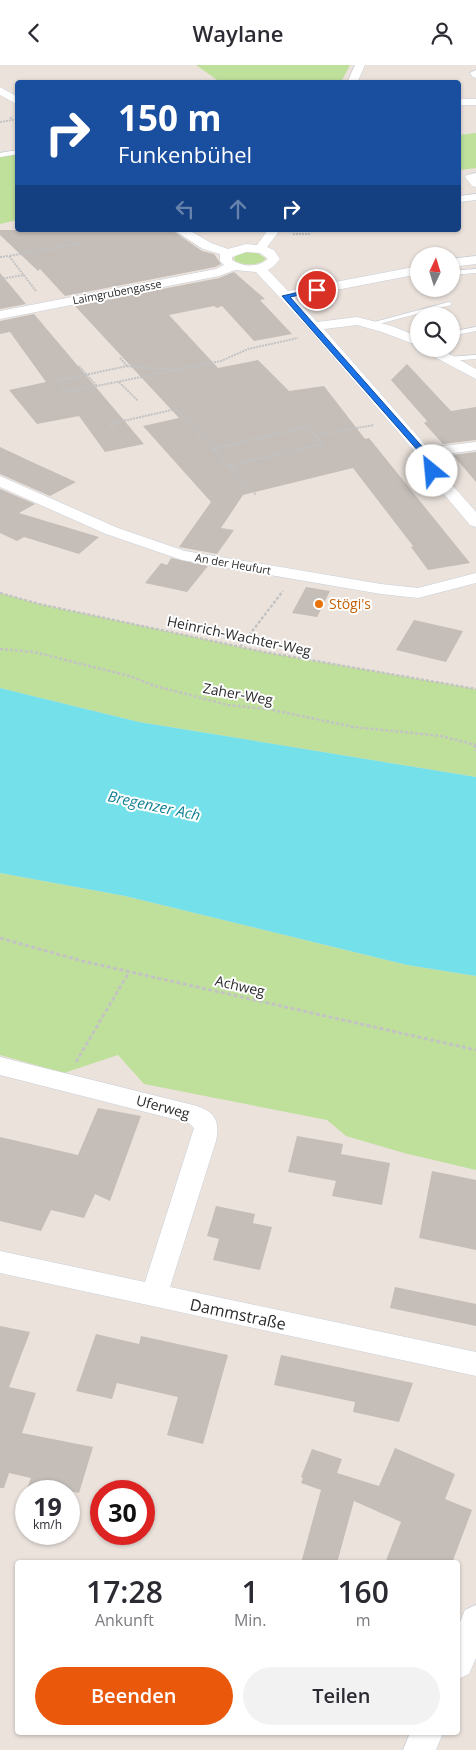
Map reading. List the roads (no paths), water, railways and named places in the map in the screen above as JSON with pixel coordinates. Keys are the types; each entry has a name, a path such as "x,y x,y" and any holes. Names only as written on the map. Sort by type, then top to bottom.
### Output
{"street":[{"path":"353,80 360,65"},
{"path":"0,90 15,101"},
{"path":"461,102 476,102"},
{"path":"476,176 471,177 476,184"},
{"path":"461,199 476,197"},
{"path":"461,205 476,206"},
{"path":"183,232 207,246 229,253 246,248 260,249 271,253 274,259 270,264 259,268 234,266 225,259 229,253"},
{"path":"260,249 273,232"},
{"path":"460,262 476,260"},
{"name":"Laimgrubengasse","path":"0,315 219,272 234,266"},
{"path":"259,268 317,330 424,453 432,471 476,522"},
{"path":"286,296 410,272"},
{"path":"317,330 357,321 371,324 410,339"},
{"path":"444,357 476,375"},
{"path":"424,453 476,446"},
{"name":"An der Heufurt","path":"0,481 112,531 182,555 381,589 418,593 476,578"},
{"name":"Uferweg","path":"0,1066 197,1115 207,1126 204,1141 154,1296"},
{"name":"Dammstraße","path":"0,1262 476,1364"},
{"path":"460,1658 476,1621"},
{"path":"419,1750 425,1735"}],"lane":[{"path":"0,155 15,153"},
{"path":"460,272 476,271"},
{"path":"371,324 449,304"},
{"path":"460,332 476,329"},
{"path":"448,359 476,357"}],"water":[{"name":"Bregenzer Ach","path":"0,688 139,722 476,777 476,976 407,965 125,896 0,873"}],"place":[{"name":"Stögi's","path":"319,604"}]}
